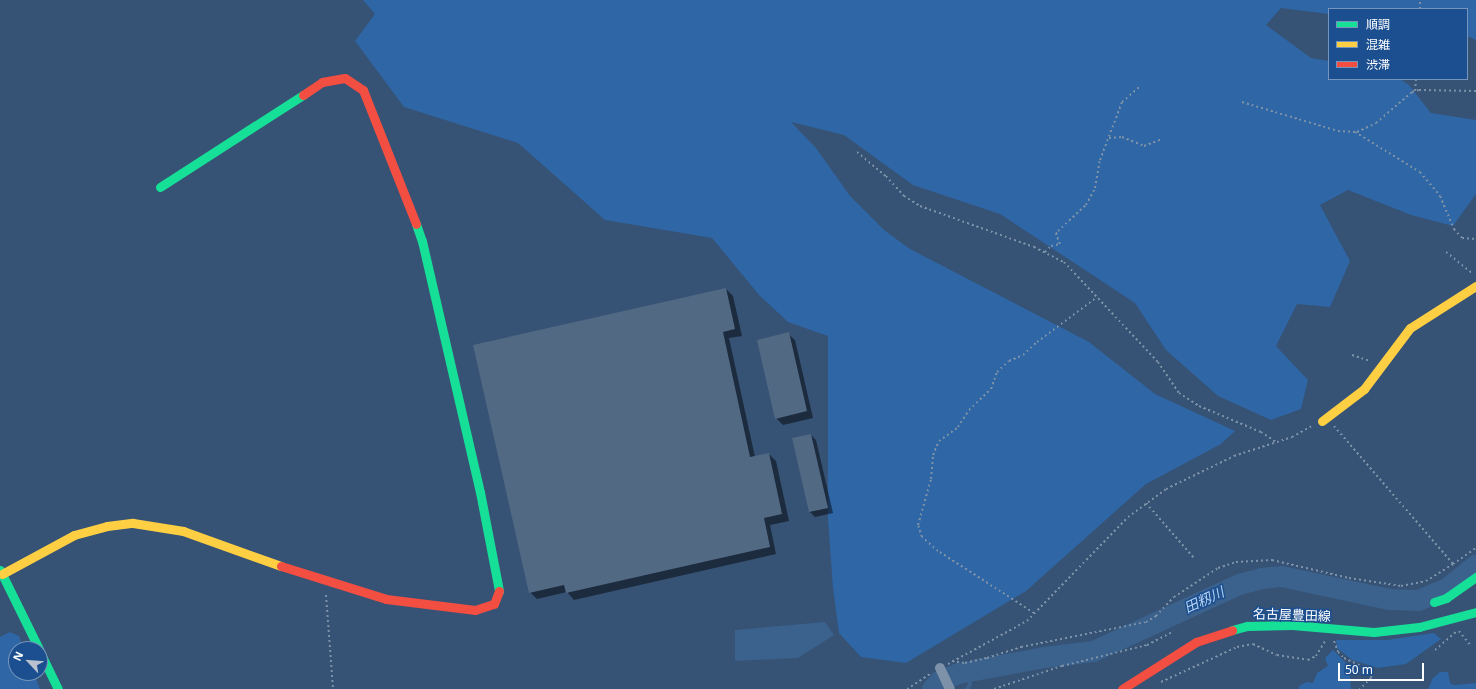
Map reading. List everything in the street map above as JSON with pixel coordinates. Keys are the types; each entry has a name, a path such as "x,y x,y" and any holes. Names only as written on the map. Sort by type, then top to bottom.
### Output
{"street":[{"path":"35,641 1,572 74,535 107,526 132,523 183,531 329,583 386,599 454,609 484,609 494,604 499,593 480,492 422,241 370,103 363,90 345,78 322,82 160,188"},
{"path":"1322,421 1364,389 1410,328 1476,286"},
{"path":"1434,602 1446,598 1476,577"},
{"name":"名古屋豊田線","path":"1122,689 1180,651 1219,633 1247,626 1374,632 1419,627 1476,612"},
{"path":"48,668 58,689"},
{"path":"942,672 950,689"}],"path":[{"path":"1415,91 1416,80"},
{"path":"1045,252 1051,246 1060,244 1056,234 1058,231 1086,205 1095,188 1100,160 1122,102 1139,87"},
{"path":"1355,132 1376,123 1415,91 1476,91"},
{"path":"1242,102 1338,130 1355,132 1420,172 1440,196 1454,229 1462,238 1476,239"},
{"path":"1108,138 1122,137 1144,146 1162,139"},
{"path":"857,152 886,176 904,196 920,206 1045,252 1064,262 1158,362 1179,393 1199,406 1261,432 1276,442"},
{"path":"1446,252 1476,278"},
{"path":"1034,613 938,551 922,537 918,524 931,479 932,455 939,440 958,427 969,410 992,389 997,372 1009,361 1023,355 1037,342 1097,297"},
{"path":"1352,355 1382,366"},
{"path":"907,689 942,672 952,661 1027,621 1128,517 1166,489 1234,456 1276,442 1322,421 1334,426 1453,564"},
{"path":"1146,503 1194,558"},
{"path":"952,661 972,661 1021,647 1146,622 1186,588 1218,568 1236,562 1272,560 1349,578 1401,586 1426,581 1476,548"},
{"path":"329,583 326,598 333,689"},
{"path":"1454,619 1459,630 1471,646"},
{"path":"1154,685 1229,650 1252,644 1277,655 1308,660 1322,649 1330,629"},
{"path":"1330,629 1338,652 1352,663 1372,671 1371,678 1360,689"},
{"path":"1435,650 1459,630"},
{"path":"994,689 1062,666 1147,645 1174,631"}],"shaded area":[{"path":"363,0 1476,0 1476,40 1468,36 1468,8 1328,8 1328,14 1281,8 1266,25 1311,58 1328,61 1328,80 1402,80 1409,85 1431,113 1476,120 1476,194 1453,226 1411,215 1348,190 1320,205 1350,261 1330,307 1297,304 1276,346 1308,380 1301,409 1271,420 1218,396 1166,350 1135,303 1000,214 913,185 844,135 791,122 816,148 850,196 884,230 910,249 1089,342 1155,394 1235,431 1221,444 1146,484 1026,591 906,663 861,657 839,633 833,588 828,519 828,336 788,322 760,296 712,238 605,220 518,143 404,107 355,41 375,14"},
{"path":"825,622 834,635 798,658 735,661 735,630"},
{"path":"10,632 19,636 21,641 8,641 8,681 37,681 40,689 0,689 0,637"},
{"path":"1434,633 1441,639 1406,664 1378,668 1352,660 1337,648 1336,640 1387,640"},
{"path":"1333,650 1349,666 1351,689 1299,689 1299,686 1307,682 1313,683 1317,673 1328,666 1325,658"},
{"path":"1440,672 1448,672 1450,683 1454,685 1476,683 1476,689 1428,689 1433,678"}],"building":[{"path":"726,288 735,329 723,332 750,457 769,453 782,514 764,518 770,547 566,593 564,585 529,593 473,345"},
{"path":"789,332 807,411 775,419 757,340"},
{"path":"811,434 828,508 809,512 792,438"}],"waterway":[{"name":"田籾川","path":"932,689 939,681 958,673 1044,657 1093,651 1239,584 1261,578 1281,576 1389,599 1418,600 1448,587 1476,564"},
{"path":"967,689 970,685 968,672"}],"traffic: fast":[{"path":"160,187 303,95"},
{"path":"416,224 422,241 480,492 499,591"},
{"path":"0,570 35,641"},
{"path":"1434,602 1446,598 1476,577"},
{"path":"1232,630 1247,626 1292,625 1374,632 1419,627 1476,612"},
{"path":"48,668 58,689"}],"traffic: slow":[{"path":"1322,421 1364,389 1410,328 1476,286"},
{"path":"2,574 74,535 107,526 133,523 183,531 281,566"}],"traffic: jam":[{"path":"303,95 322,82 345,78 363,90 416,224"},
{"path":"281,566 386,599 475,610 494,604 499,591"},
{"path":"1122,689 1196,642 1232,630"}]}
